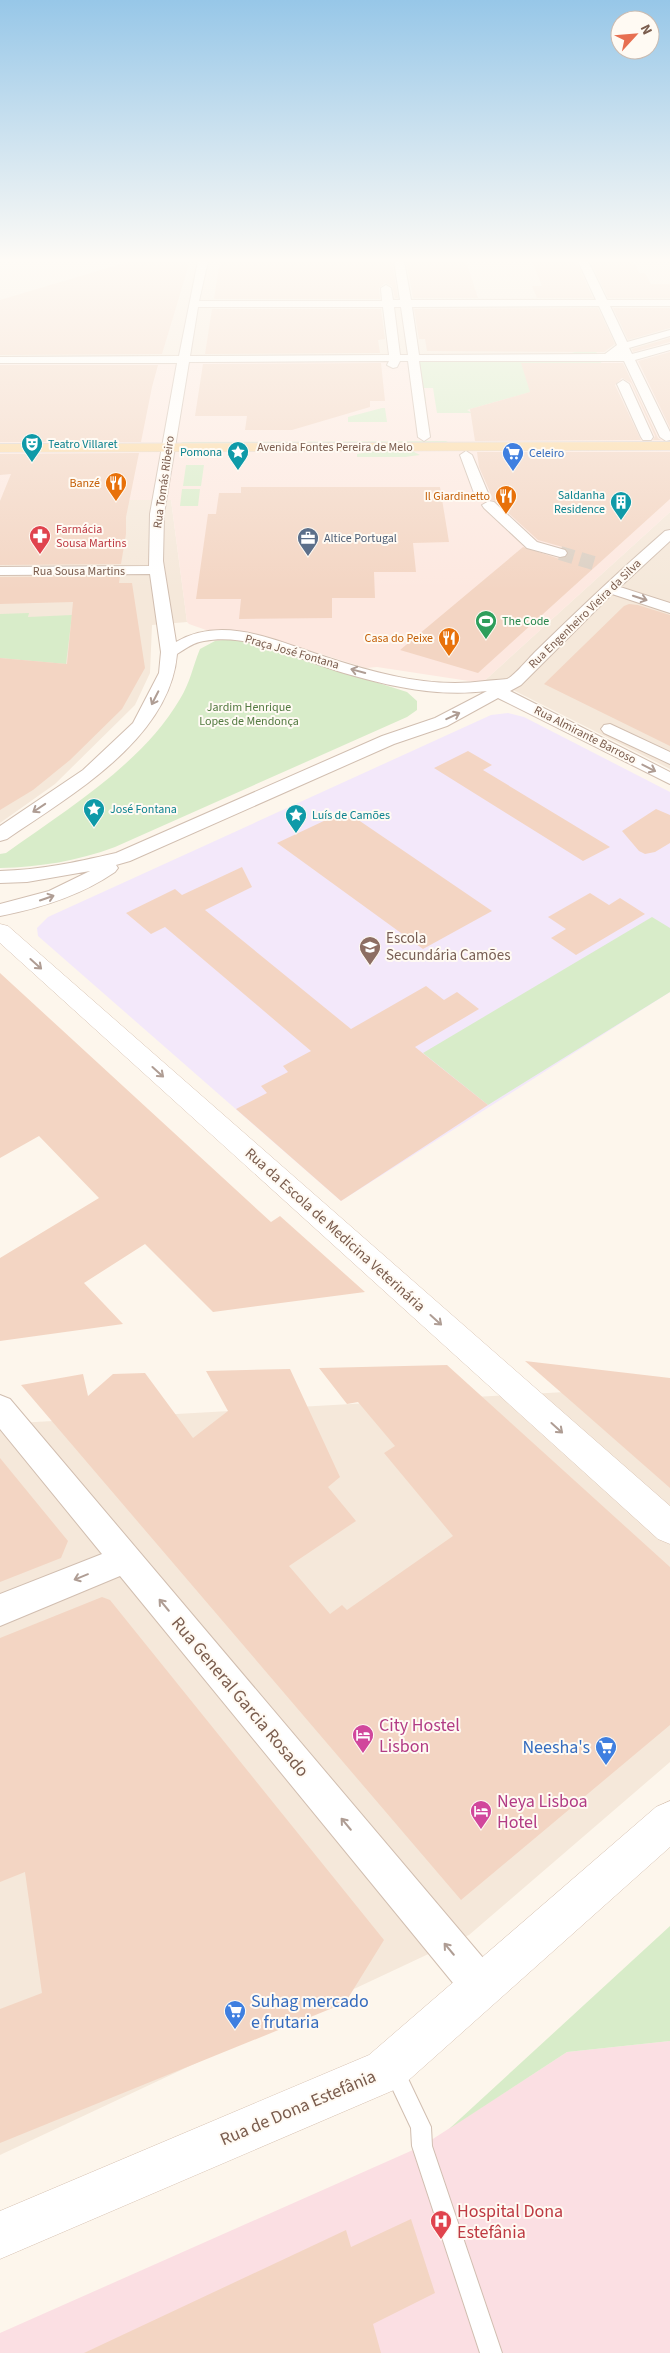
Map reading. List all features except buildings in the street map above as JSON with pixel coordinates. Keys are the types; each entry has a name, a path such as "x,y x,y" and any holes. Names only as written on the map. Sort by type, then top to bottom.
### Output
{"main road":[{"name":"Avenida Fontes Pereira de Melo","path":"0,448 424,437 646,437 669,440"},
{"name":"Avenida Fontes Pereira de Melo","path":"0,439 169,443 669,440"}],"street":[{"name":"Rua Tomás Ribeiro","path":"169,652 157,570 157,514 183,371"},
{"path":"414,371 424,437"},
{"path":"617,371 646,437"},
{"path":"635,371 669,440"},
{"path":"466,455 481,493"},
{"path":"489,506 532,545 560,553"},
{"name":"Rua Engenheiro Vieira da Silva","path":"499,692 514,681 609,588 670,534"},
{"name":"Rua Sousa Martins","path":"0,571 157,570"},
{"path":"622,578 670,593"},
{"path":"609,588 670,608"},
{"path":"164,615 179,626 204,636"},
{"name":"Praça José Fontana","path":"169,652 189,640 204,636 251,638 405,684 447,689 479,687 514,681"},
{"path":"0,835 89,774 140,726 167,673 169,652"},
{"name":"Rua Almirante Barroso","path":"514,681 531,690"},
{"name":"Praça José Fontana","path":"405,684 425,700 427,708 425,717 407,734"},
{"name":"Praça José Fontana","path":"388,740 427,708 479,687"},
{"name":"Praça José Fontana","path":"0,877 27,876 70,870 123,857 388,740 441,722 499,692"},
{"name":"Rua Almirante Barroso","path":"499,692 670,779"},
{"name":"Rua Almirante Barroso","path":"592,720 670,759"},
{"name":"Praça José Fontana","path":"0,910 24,905 71,890 97,876 123,857"},
{"name":"Rua da Escola de Medicina Veterinária","path":"0,932 670,1528"},
{"name":"Rua General Garcia Rosado","path":"0,1408 481,1986"},
{"path":"0,1610 126,1559"},
{"name":"Rua de Dona Estefânia","path":"0,2234 384,2071 670,1821"}],"lane":[{"path":"391,2064 421,2127 422,2146 491,2353"}],"shaded area":[{"path":"0,371 670,371 670,512 482,683 377,667 366,668 253,633 206,630 189,624 187,622 171,500 0,500"},
{"path":"0,500 171,500 187,622 152,625 150,673 135,705 55,784 0,823"},
{"path":"670,512 670,769 507,687 482,683"},
{"name":"Escola Secundária Camões","path":"508,713 524,717 670,792 670,992 341,1201 38,936 37,928 48,917 491,715"},
{"path":"670,1386 670,1762 469,1935 0,2155 0,1424"},
{"name":"Hospital Dona Estefânia","path":"670,2041 670,2353 0,2353 0,2333 422,2146 567,2052"}],"green space":[{"path":"418,371 605,371 467,410 472,413 437,413 433,388 424,388 426,401 423,401"},
{"path":"385,408 387,422 348,422 348,417"},
{"path":"183,442 448,442 181,443"},
{"path":"375,451 412,451 420,455 405,457 357,457 357,454"},
{"path":"186,465 204,465 201,486 183,486"},
{"path":"182,489 200,489 198,506 180,506"},
{"path":"29,613 28,617 72,615 66,664 0,658 0,614"},
{"name":"Jardim Henrique Lopes de Mendonça","path":"230,639 245,641 407,692 417,701 417,710 407,717 115,847 59,862 0,868 0,854 6,853 77,803 124,765 164,723 180,699 189,681 200,649 215,641"},
{"path":"652,917 670,928 670,992 488,1105 423,1053"},
{"path":"670,1926 670,2041 567,2052 449,2129"}],"tunnel":[{"path":"560,553 597,564"}],"place":[{"name":"Teatro Villaret","path":"32,463"},
{"name":"Pomona","path":"238,471"},
{"name":"Celeiro","path":"513,472"},
{"name":"Banzé","path":"116,502"},
{"name":"Il Giardinetto","path":"506,515"},
{"name":"Saldanha Residence","path":"621,521"},
{"name":"Farmácia Sousa Martins","path":"40,555"},
{"name":"Altice Portugal","path":"308,557"},
{"name":"The Code","path":"486,640"},
{"name":"Casa do Peixe","path":"449,657"},
{"name":"José Fontana","path":"94,828"},
{"name":"Luís de Camões","path":"296,834"},
{"name":"Escola Secundária Camões","path":"370,966"},
{"name":"City Hostel Lisbon","path":"363,1754"},
{"name":"Neesha's","path":"606,1766"},
{"name":"Neya Lisboa Hotel","path":"481,1830"},
{"name":"Suhag mercado e frutaria","path":"235,2030"},
{"name":"Hospital Dona Estefânia","path":"441,2240"}]}
